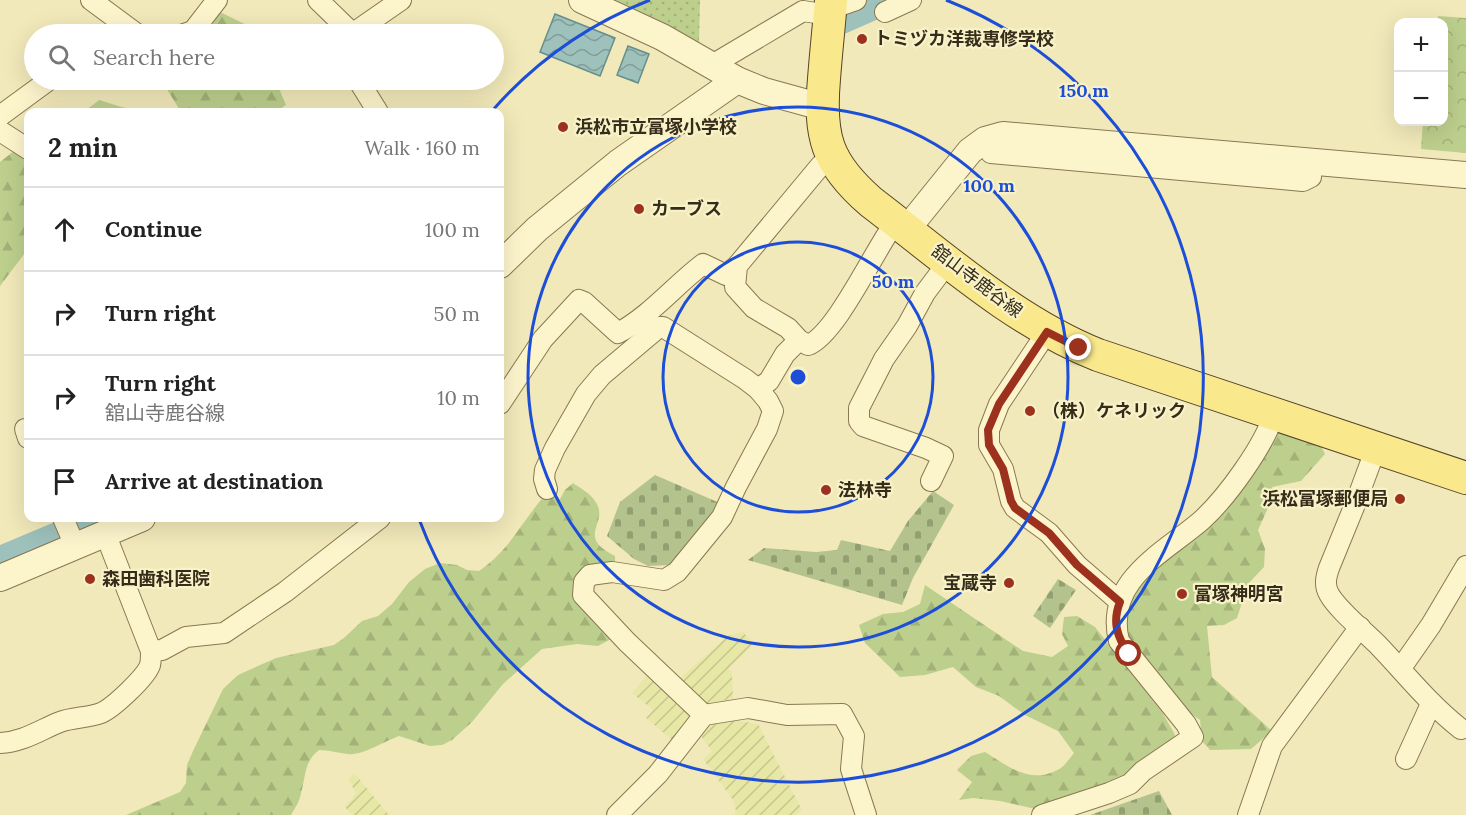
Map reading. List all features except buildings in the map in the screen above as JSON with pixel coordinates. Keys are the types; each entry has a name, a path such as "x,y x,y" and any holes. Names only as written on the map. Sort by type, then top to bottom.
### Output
{"main road":[{"name":"舘山寺鹿谷線","path":"835,10 822,107 824,131 834,159 851,184 1025,318 1047,332 1098,355 1466,478"}],"street":[{"path":"91,0 116,24"},
{"path":"198,24 217,0"},
{"path":"318,0 343,24"},
{"path":"367,24 401,0"},
{"path":"582,0 662,37 737,80 764,91 822,107"},
{"path":"885,12 911,0"},
{"path":"712,65 803,11 835,10"},
{"path":"504,261 537,229 618,163 737,80"},
{"path":"0,116 35,90"},
{"path":"364,90 376,108"},
{"path":"0,131 24,146"},
{"path":"736,266 735,288 754,308 788,328 799,340 808,345 813,344 827,329 902,225 970,151 994,136 1012,134 1466,175"},
{"path":"504,398 543,339 579,300 618,333 652,308 703,264 726,275 821,165 834,159"},
{"path":"931,481 943,456 868,429 859,421 858,415 859,408 884,359 907,326 925,293 949,261"},
{"path":"547,489 544,479 545,470 586,394 602,375 659,327 663,327 732,370 758,389 768,401 773,411 767,429 722,517 677,572 664,580 612,572 590,575 584,582 583,596 627,642 704,714"},
{"path":"1047,332 999,404 988,430 989,445 1003,469 1015,508 1049,533 1077,565 1120,602"},
{"path":"758,389 769,381 785,354 799,340"},
{"path":"1042,815 1130,784 1143,771 1193,737 1119,640 1115,624 1120,602 1132,580 1142,568 1201,520 1221,498 1254,452 1270,426 1274,414"},
{"path":"1376,448 1326,576 1329,594 1401,668 1431,704 1461,729"},
{"path":"0,578 69,531 105,533 132,522"},
{"path":"151,651 169,647 186,637 224,633 285,592 375,522"},
{"path":"0,743 19,741 59,723 107,710 129,690 150,665 151,651 105,533"},
{"path":"1401,668 1431,625 1466,566"},
{"path":"1248,815 1272,746 1360,627"},
{"path":"1406,759 1431,704"},
{"path":"617,815 658,774 704,714 748,708 787,716 842,714 854,736 851,769 866,815"}],"green space":[{"path":"609,0 700,0 699,43"},
{"path":"220,12 245,24 213,24"},
{"path":"1438,16 1466,18 1466,153 1421,149 1423,126 1448,126 1448,18 1438,18"},
{"path":"167,90 281,90 286,105 281,108 179,108"},
{"path":"99,100 125,108 89,108"},
{"path":"19,147 24,150 24,254 0,286 0,162"},
{"path":"1284,422 1319,442 1325,454 1301,481 1272,487 1274,495 1258,530 1265,549 1264,567 1248,584 1237,618 1224,625 1207,626 1212,677 1272,731 1251,749 1210,750 1202,741 1200,720 1181,706 1173,691 1131,647 1124,618 1134,588 1263,454"},
{"path":"655,475 722,504 671,565 648,566 634,559 607,536 620,502"},
{"path":"573,483 595,501 599,509 595,536 597,542 603,549 615,556 615,563 606,562 597,568 591,593 611,639 598,646 577,644 542,649 503,684 472,722 452,740 442,745 430,746 399,736 367,751 354,754 319,750 308,764 300,799 291,815 126,815 180,792 186,783 187,765 223,689 238,675 276,658 334,645 362,621 378,616 392,604 409,582 425,569 440,563 479,571 508,544 546,494 560,499"},
{"path":"933,491 954,505 913,578 902,605 748,560 764,548 816,552 837,550 841,540 890,551 908,521"},
{"path":"1058,579 1076,590 1050,628 1033,616"},
{"path":"925,585 1023,651 1052,657 1068,646 1062,634 1064,617 1077,616 1095,627 1162,712 1174,733 1180,750 1165,767 1040,810 1000,801 973,798 959,800 972,782 957,770 971,756 985,752 1021,772 1040,775 1061,768 1074,753 1058,731 1025,715 999,696 976,687 953,667 925,675 900,677 865,643 859,625 883,614 903,612 920,604"},
{"path":"743,632 754,644 728,669 732,672 733,698 706,705 678,680 728,636"},
{"path":"651,671 701,713 676,743 646,718 653,710 632,693"},
{"path":"719,718 758,724 802,810 796,815 734,815 736,811 733,800 703,759 712,751 698,732"},
{"path":"355,774 389,815 352,815 345,807 356,793 348,779"},
{"path":"1159,791 1172,815 1090,815"}],"water":[{"path":"555,14 615,38 600,76 540,52"},
{"path":"628,46 649,54 638,83 617,75"}],"waterway":[{"path":"840,18 881,0"},
{"path":"0,563 97,522"}],"place":[{"name":"トミヅカ洋裁専修学校","path":"862,39"},
{"name":"浜松市立富塚小学校","path":"563,127"},
{"name":"カーブス","path":"639,209"},
{"name":"（株）ケネリック","path":"1030,411"},
{"name":"法林寺","path":"826,490"},
{"name":"浜松富塚郵便局","path":"1400,499"},
{"name":"森田歯科医院","path":"90,579"},
{"name":"宝蔵寺","path":"1009,583"},
{"name":"富塚神明宮","path":"1182,594"}],"route":[{"path":"1079,348 1047,332 1003,396 987,437 1003,469 1015,508 1049,533 1084,572 1120,602 1115,624 1119,640 1129,654"}]}
